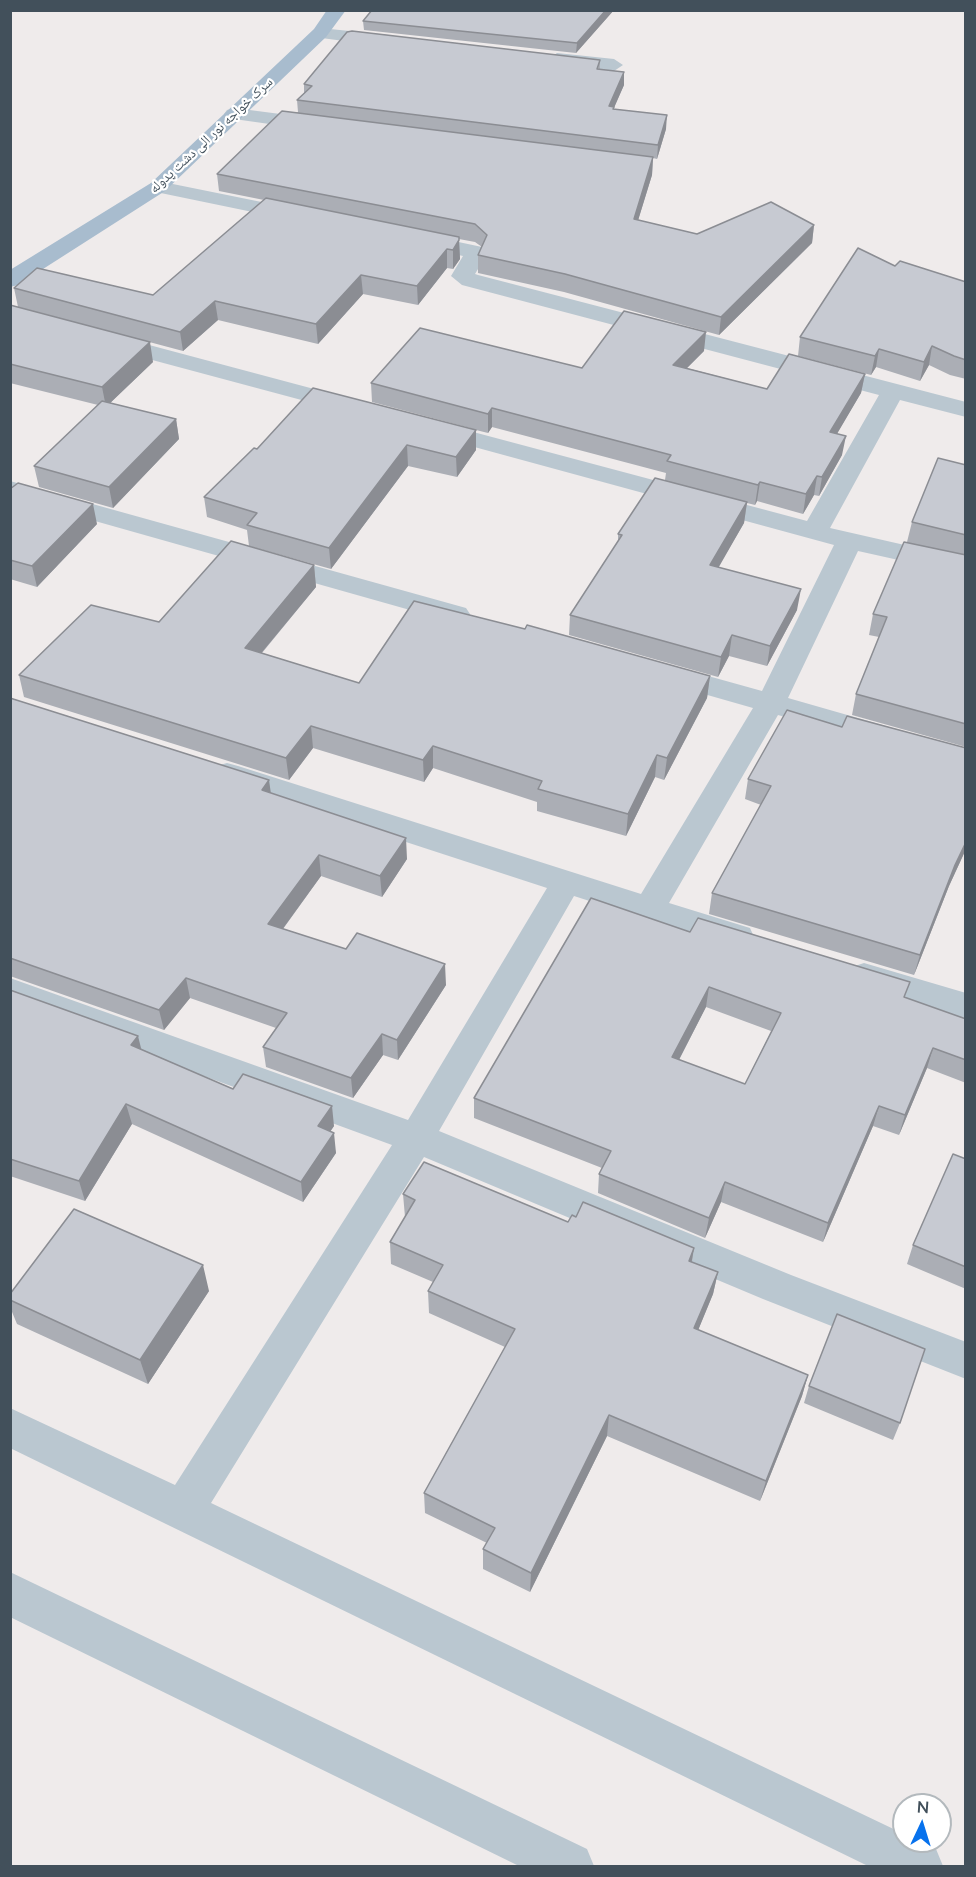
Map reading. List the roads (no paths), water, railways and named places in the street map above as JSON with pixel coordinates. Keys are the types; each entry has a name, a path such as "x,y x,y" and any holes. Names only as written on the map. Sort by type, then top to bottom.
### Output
{"main road":[{"name":"سرک خواجه نور الی دشت پدوله","path":"10,280 158,188 320,33 337,10"}],"street":[{"path":"320,33 402,42"},
{"path":"543,57 614,65"},
{"path":"234,114 340,128"},
{"path":"158,188 318,219"},
{"path":"398,235 474,252 473,259 462,276 470,280 966,410"},
{"path":"91,336 378,414"},
{"path":"814,532 893,392"},
{"path":"412,423 814,532 966,567"},
{"path":"10,489 483,622"},
{"path":"648,910 771,703 849,541"},
{"path":"645,667 966,759"},
{"path":"204,766 567,881 648,910 761,944"},
{"path":"183,1510 417,1138 567,881"},
{"path":"841,968 966,1006"},
{"path":"10,991 417,1138 777,1287 966,1361"},
{"path":"10,1427 919,1866"},
{"path":"10,1594 570,1866"}]}
